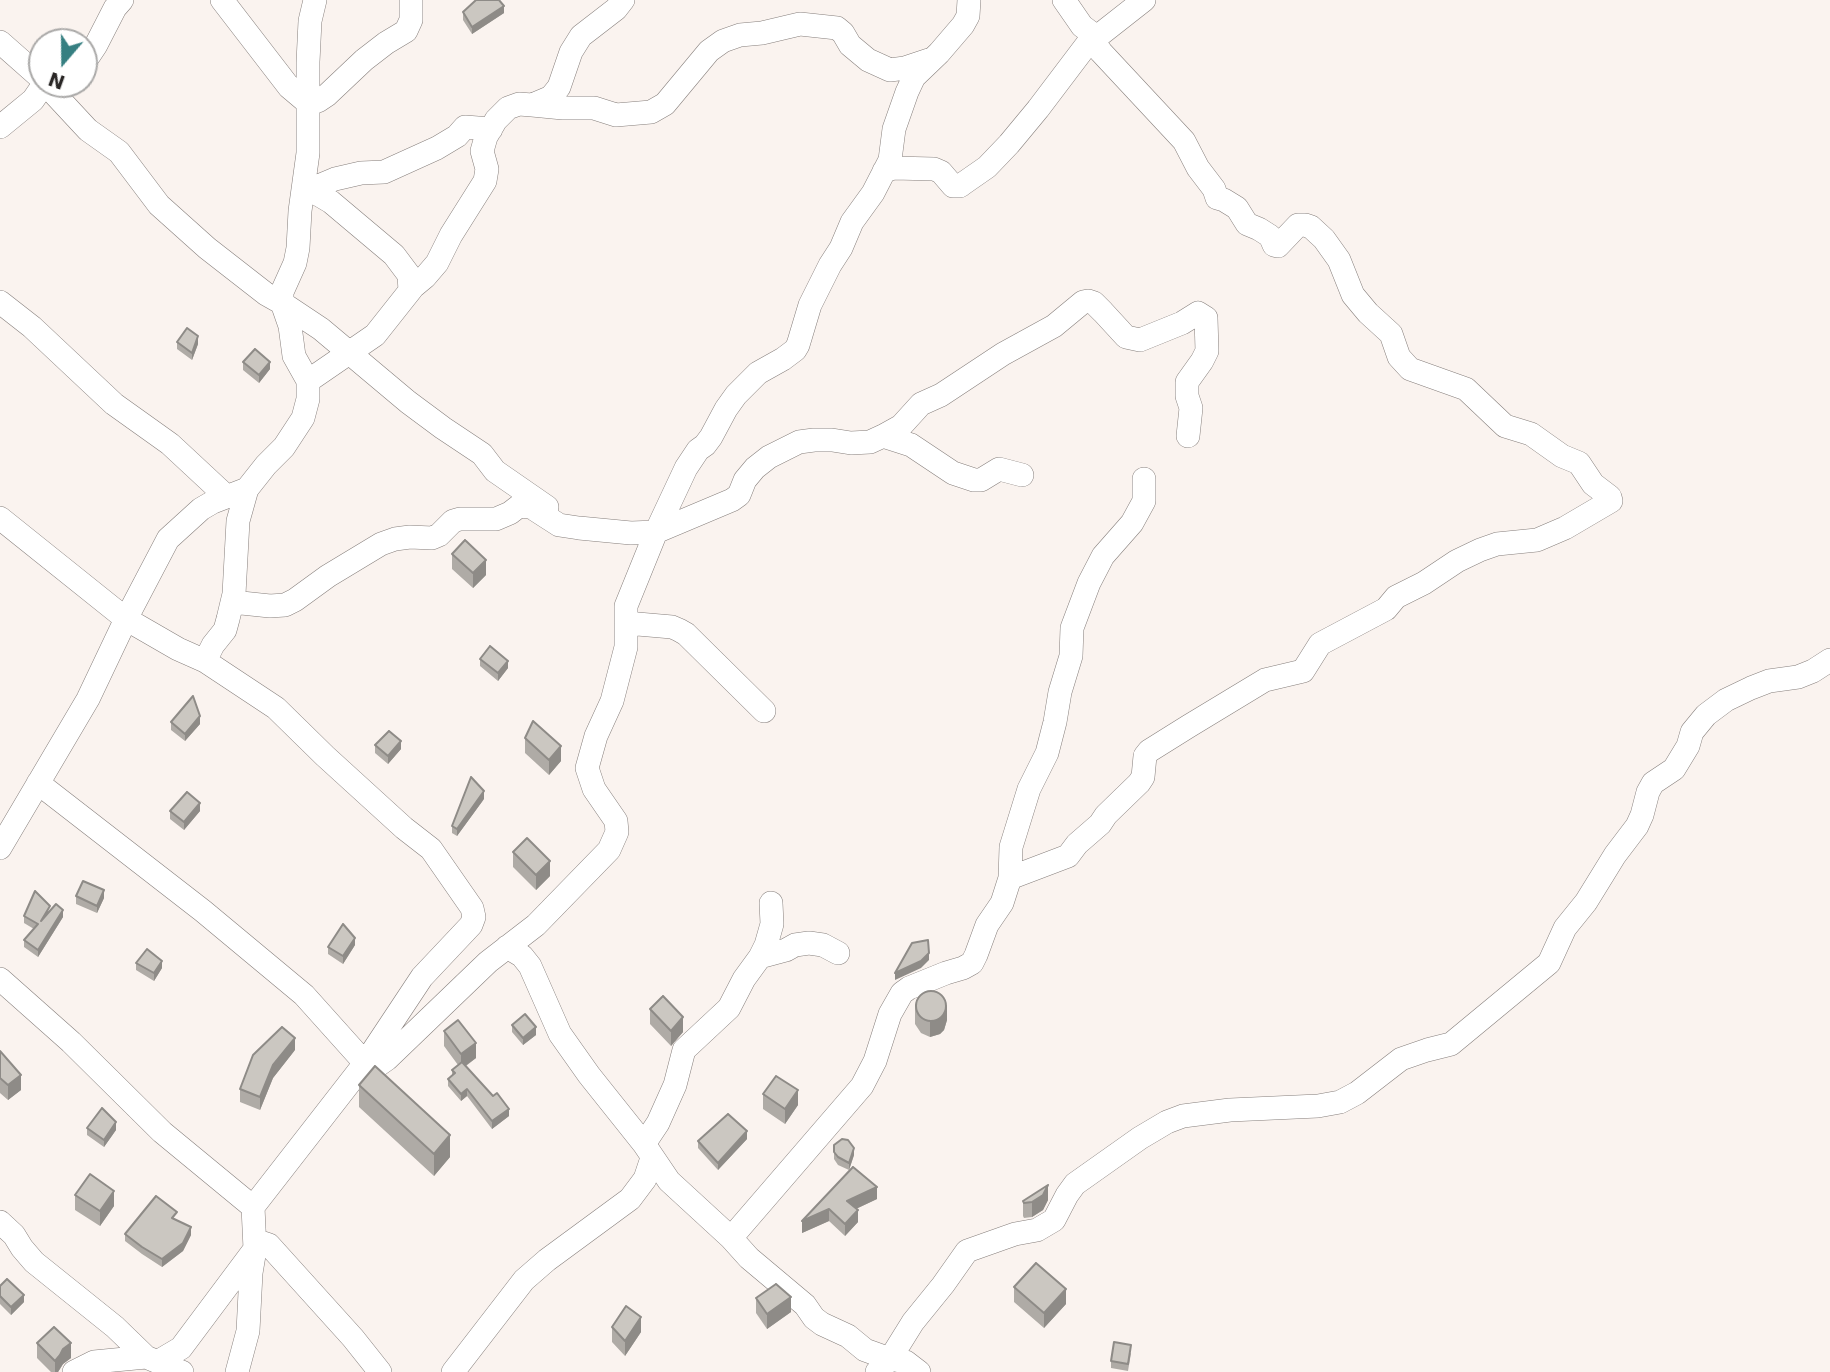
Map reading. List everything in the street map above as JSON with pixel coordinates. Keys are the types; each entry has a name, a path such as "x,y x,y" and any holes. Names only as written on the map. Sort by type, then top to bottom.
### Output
{"street":[{"path":"98,41 122,0"},
{"path":"222,0 289,87 307,103"},
{"path":"0,848 88,699 168,539 201,509 237,493 284,447 303,418 308,399 308,380 294,356 282,292 295,263 307,191 310,21 315,0"},
{"path":"307,103 318,101 327,95 364,60 406,31 411,20 411,0"},
{"path":"532,105 551,97 559,88 571,52 581,36 616,9 623,0"},
{"path":"361,1068 377,1066 387,1059 488,962 536,925 609,850 617,832 616,821 594,789 587,768 596,736 612,701 626,647 626,606 656,532 685,468 711,437 736,395 758,373 783,359 799,345 810,305 852,222 873,193 890,160 894,129 914,76 963,25 968,16 969,0"},
{"path":"1010,878 1068,856 1139,783 1143,777 1145,756 1149,751 1200,719 1265,680 1303,671 1320,644 1386,609 1396,597 1424,583 1457,561 1497,544 1537,540 1611,502 1609,497 1593,484 1579,463 1562,456 1531,434 1505,426 1466,388 1410,369 1399,357 1391,334 1353,295 1339,260 1324,239 1311,227 1298,225 1278,246 1274,245 1270,236 1248,224 1237,208 1217,198 1184,141 1101,52 1094,35 1082,26 1064,0"},
{"path":"884,171 894,168 934,169 941,172 953,186 964,183 987,167 1009,144 1094,35 1102,33 1144,0"},
{"path":"308,380 375,335 413,286 437,263 485,181 487,169 482,151 496,120 508,108 519,104 594,108 616,115 650,112 665,104 709,51 723,41 740,35 800,24 837,28 850,45 868,60 890,69 905,68 933,58"},
{"path":"0,42 28,66"},
{"path":"0,127 35,98"},
{"path":"60,98 88,130 119,152 159,205 207,248 266,294 321,329 408,402 482,454 495,471 582,528"},
{"path":"307,191 335,179 362,173 384,173 437,148 457,136 465,127 491,129"},
{"path":"307,191 331,202 394,255 409,275 410,291"},
{"path":"232,602 285,605 381,544 410,537 432,538 453,521 496,519 519,506 531,507 559,525 631,533 656,532 732,500 739,495 755,468 769,457 799,442 814,439 870,442 883,436 901,426 921,404 941,395 1003,354 1054,326 1083,302 1088,301 1094,303 1126,337 1140,340 1182,323 1196,314 1206,318 1207,351 1187,382 1187,397 1191,408 1188,436"},
{"path":"0,302 32,327 114,404 237,493"},
{"path":"883,436 911,445 953,473 974,480 981,480 999,469 1022,475"},
{"path":"731,1238 862,1086 875,1061 890,1014 902,993 972,963 987,925 1002,903 1010,878 1011,847 1029,789 1047,753 1071,656 1072,628 1102,556 1132,523 1144,501 1144,479"},
{"path":"205,661 225,630 234,594 237,493"},
{"path":"0,518 126,619 205,661 276,708 384,810 431,849 472,908 474,917 471,925 422,977 361,1068 253,1207 255,1249 250,1273 248,1331 237,1372"},
{"path":"626,623 679,629 764,711"},
{"path":"884,1366 913,1322 967,1251 1015,1234 1037,1230 1054,1220 1066,1195 1075,1184 1167,1122 1183,1116 1230,1110 1318,1106 1340,1102 1357,1093 1401,1059 1451,1044 1549,963 1565,928 1586,902 1615,855 1637,826 1653,783 1674,769 1688,746 1692,732 1706,715 1726,700 1751,688 1769,681 1798,677 1830,660"},
{"path":"38,782 203,911 304,995 361,1068"},
{"path":"453,1372 524,1280 629,1199 651,1164 658,1123 675,1085 684,1050 729,1008 744,979 760,957 772,924 771,903"},
{"path":"760,957 809,943 823,945 838,953"},
{"path":"508,947 522,956 530,966 560,1034 651,1164 749,1258 805,1305 814,1318 848,1336 884,1366"},
{"path":"0,979 71,1042 162,1132 253,1207"},
{"path":"0,1222 14,1234 34,1262 153,1359 182,1372"},
{"path":"74,1372 94,1362 153,1359 181,1348 260,1244 269,1245 380,1372"},
{"path":"884,1366 906,1362 919,1372"}],"building":[{"path":"476,0 499,0 504,6 472,27 463,12"},
{"path":"187,328 198,336 192,353 177,342"},
{"path":"255,349 270,362 259,375 243,362"},
{"path":"465,540 486,560 473,573 452,554"},
{"path":"490,646 508,661 498,673 480,659"},
{"path":"193,696 200,716 185,734 171,722"},
{"path":"533,721 561,746 549,760 525,738"},
{"path":"389,731 401,741 388,756 375,745"},
{"path":"471,777 484,791 457,829 452,826"},
{"path":"187,792 200,803 184,822 170,811"},
{"path":"527,838 550,861 536,875 513,852"},
{"path":"83,881 104,890 97,906 76,896"},
{"path":"35,891 50,906 41,921 56,904 63,910 38,950 24,940 38,924 24,916"},
{"path":"343,924 355,938 343,956 328,947"},
{"path":"928,940 929,953 921,961 895,973 912,943"},
{"path":"147,949 162,961 154,973 136,963"},
{"path":"931,991 942,995 946,1006 942,1017 931,1021 920,1017 916,1006 920,995"},
{"path":"663,996 683,1017 671,1031 650,1009"},
{"path":"525,1014 536,1027 523,1038 512,1025"},
{"path":"458,1020 476,1043 461,1054 444,1031"},
{"path":"282,1027 295,1038 273,1065 260,1097 240,1089 253,1055"},
{"path":"0,1051 21,1075 8,1085 0,1078"},
{"path":"462,1062 493,1096 497,1093 509,1109 492,1121 467,1089 461,1094 448,1079 455,1073 452,1070"},
{"path":"375,1066 450,1135 434,1154 359,1085"},
{"path":"776,1076 798,1090 785,1109 763,1094"},
{"path":"102,1108 116,1122 104,1140 87,1128"},
{"path":"728,1114 747,1131 718,1163 698,1141"},
{"path":"842,1139 848,1140 854,1148 849,1163 834,1152 834,1145"},
{"path":"853,1167 877,1187 847,1201 858,1210 845,1224 829,1209 802,1221"},
{"path":"90,1174 114,1191 100,1211 75,1195"},
{"path":"1048,1185 1043,1195 1032,1202 1024,1203 1023,1201"},
{"path":"156,1196 177,1212 172,1218 191,1227 183,1243 162,1259 125,1234"},
{"path":"1036,1263 1066,1289 1044,1313 1014,1287"},
{"path":"7,1279 24,1295 11,1307 0,1296 0,1286"},
{"path":"776,1284 791,1297 767,1314 756,1298"},
{"path":"626,1306 641,1317 625,1341 612,1327"},
{"path":"54,1327 71,1343 55,1361 37,1343"},
{"path":"1114,1342 1131,1345 1128,1364 1111,1361"}]}
